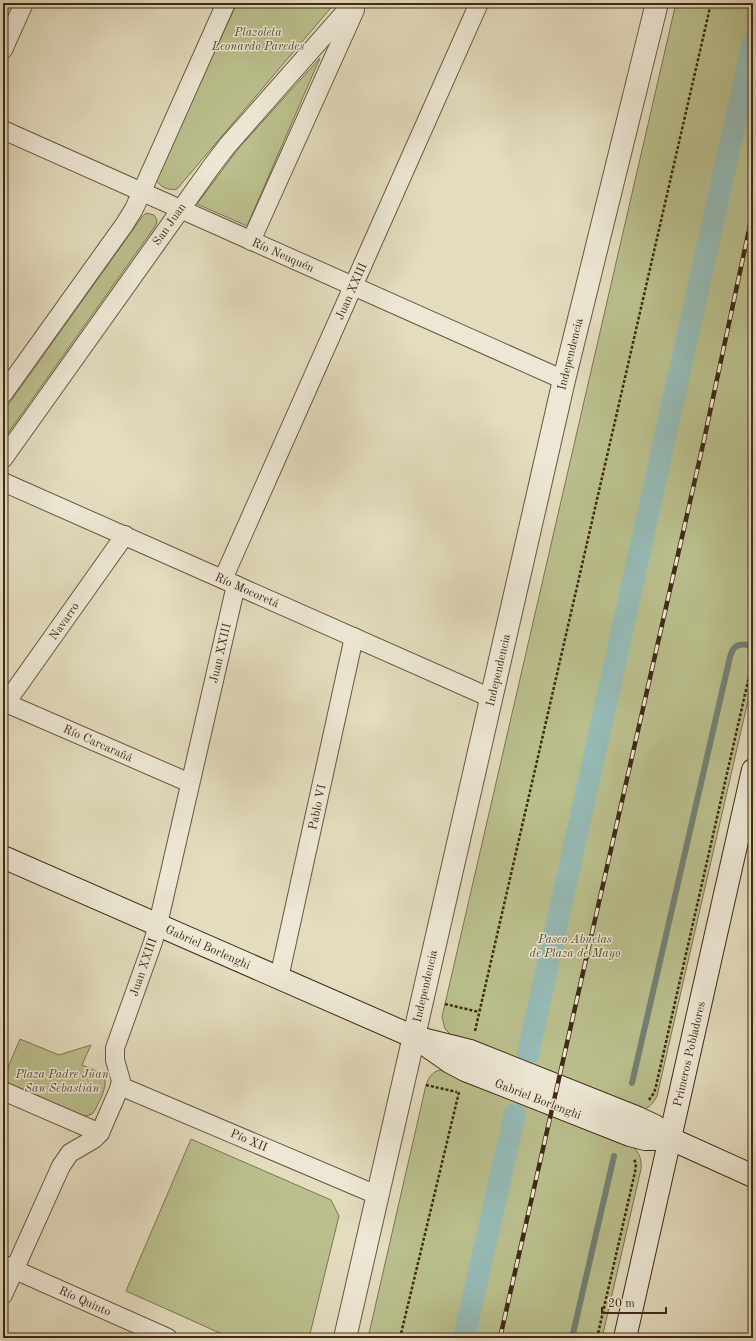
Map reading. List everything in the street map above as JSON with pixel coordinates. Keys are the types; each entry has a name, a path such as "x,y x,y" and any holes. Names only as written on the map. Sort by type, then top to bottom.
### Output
{"main road":[{"name":"Independencia","path":"345,1338 564,380 657,3"},
{"name":"Primeros Pobladores","path":"624,1338 753,770"},
{"name":"Gabriel Borlenghi","path":"5,862 158,924 414,1037 470,1051 638,1118 655,1126 670,1139 753,1176"}],"street":[{"path":"3,50 24,3"},
{"path":"3,394 124,225 142,192 226,3"},
{"name":"San Juan","path":"3,459 180,209 227,146 353,3"},
{"path":"251,241 358,3"},
{"name":"Juan XXIII","path":"120,1086 120,1076 115,1060 115,1048 158,924 190,783 229,582 353,286 479,3"},
{"name":"Río Neuquén","path":"3,130 564,380"},
{"name":"Río Mocoretá","path":"3,482 491,698"},
{"name":"Navarro","path":"4,705 125,535"},
{"name":"Pablo VI","path":"279,978 354,637"},
{"name":"Río Carcarañá","path":"4,705 190,783"},
{"path":"3,1296 9,1267 65,1159 70,1153 94,1139 100,1133 120,1086"},
{"name":"Pío XII","path":"120,1086 377,1195"},
{"path":"3,1091 100,1133"},
{"name":"Río Quinto","path":"9,1267 164,1337"}],"path":[{"path":"474,1032 711,3"},
{"path":"645,1103 654,1093 656,1086 753,660"},
{"path":"445,1004 479,1012"},
{"path":"426,1085 459,1092"},
{"path":"400,1338 461,1085"},
{"path":"597,1338 635,1172 636,1164 633,1157"}],"green space":[{"name":"Plazoleta Leonardo Paredes","path":"237,3 335,3 177,189 165,188 157,182 156,179"},
{"name":"Paseo Abuelas de Plaza de Mayo","path":"676,3 753,3 753,679 657,1096 652,1104 645,1109 454,1038 445,1029 442,1017"},
{"path":"320,58 247,226 197,204 238,149"},
{"path":"146,213 154,215 157,220 156,225 3,440 3,412"},
{"name":"Plaza Padre Juan San Sebastián","path":"20,1039 59,1055 91,1045 82,1065 99,1073 105,1079 104,1090 92,1114 86,1116 78,1115 3,1083 3,1079"},
{"path":"440,1070 632,1146 638,1153 641,1162 641,1169 602,1338 368,1338 426,1085 431,1075"},
{"path":"191,1139 331,1200 339,1216 309,1338 231,1338 126,1291"}],"waterway":[{"path":"528,1054 753,42"},
{"path":"632,1083 730,657 736,646 742,644 749,645"},
{"path":"464,1338 515,1114"},
{"path":"572,1338 614,1156"}],"railway":[{"path":"500,1338 704,440 753,211"}]}
